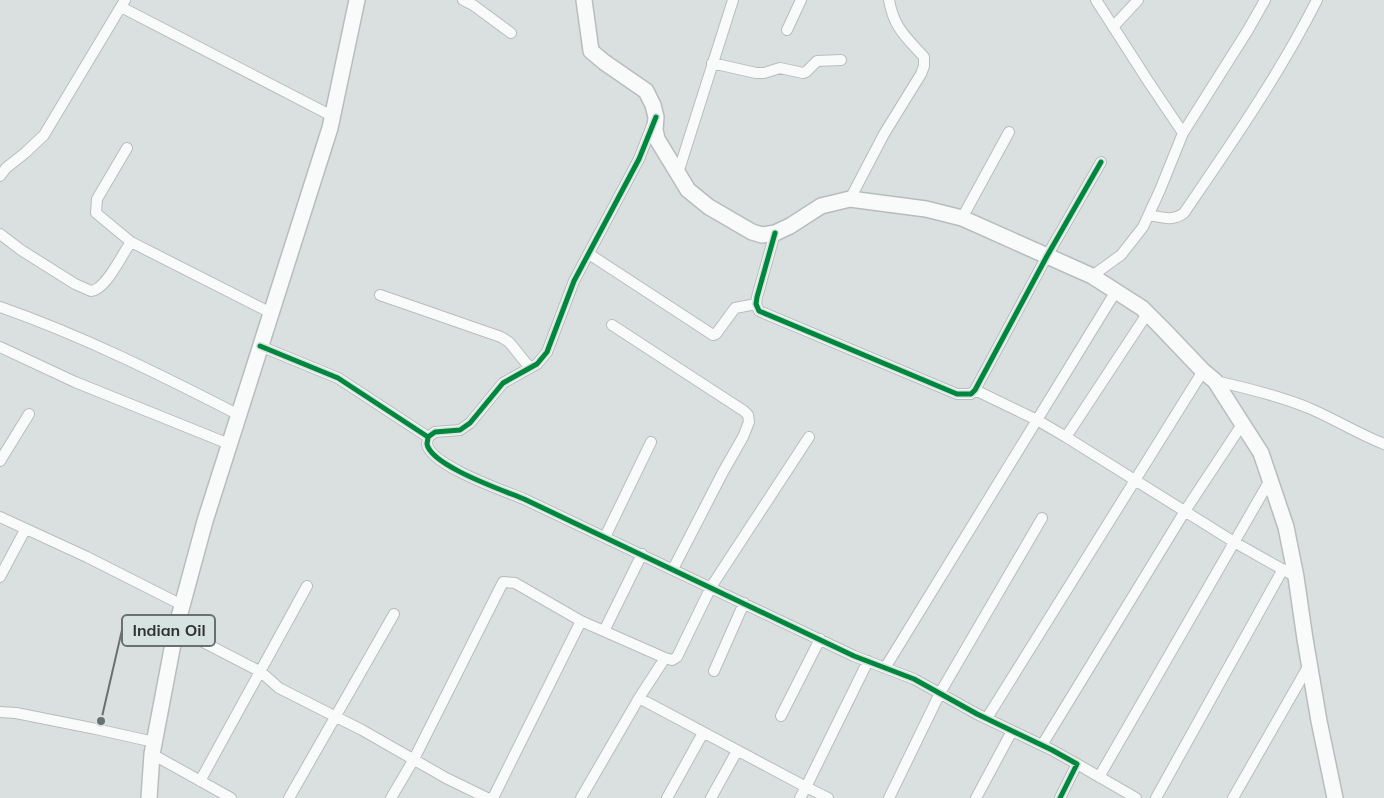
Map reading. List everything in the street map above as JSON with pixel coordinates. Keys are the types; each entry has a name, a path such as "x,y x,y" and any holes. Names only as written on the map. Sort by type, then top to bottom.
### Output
{"main road":[{"path":"149,798 153,748 176,628 205,521 332,116 357,0"},
{"path":"584,0 591,51 646,91 653,105 656,117 655,130 658,139 688,190 709,207 752,232 762,235 775,233 790,226 821,206 850,199 926,209 962,218 1092,276 1116,291 1142,308 1192,358 1202,371 1215,381 1261,453 1286,527 1290,573 1310,665 1335,798"}],"street":[{"path":"463,0 473,5 511,33"},
{"path":"678,173 733,0"},
{"path":"787,30 801,0"},
{"path":"850,199 884,134 924,66 924,58 901,33 891,14 888,0"},
{"path":"1096,0 1183,133"},
{"path":"1113,27 1138,0"},
{"path":"1092,276 1121,255 1143,226 1183,133 1265,0"},
{"path":"1148,214 1170,219 1184,213 1254,110 1298,38 1318,0"},
{"path":"3,172 44,135 123,2 332,116"},
{"path":"712,63 756,73 764,73 780,68 803,73 813,63 820,60 841,60"},
{"path":"656,117 639,159 574,281 547,352 537,364 503,383 470,423 460,430 435,432 428,437 427,444 430,450 447,465 476,480 524,499 605,536 868,661 914,679 1042,745 1136,798"},
{"path":"962,218 1009,132"},
{"path":"127,148 97,199 95,210 99,216 129,244 271,313"},
{"path":"775,233 756,304 758,311 957,394 971,394 975,390 1047,256 1101,162"},
{"path":"0,234 20,250 75,284 92,292 100,289 105,283 129,244"},
{"path":"589,254 713,335 719,331 734,308 756,304"},
{"path":"886,668 1116,291"},
{"path":"380,295 501,337 508,342 530,368"},
{"path":"0,307 97,346 183,386 239,415"},
{"path":"1066,437 1147,314"},
{"path":"612,324 744,411 748,416 749,422 743,437 722,472 673,569"},
{"path":"260,346 338,378 428,437"},
{"path":"0,347 76,382 229,444"},
{"path":"987,718 1202,371"},
{"path":"1215,381 1253,389 1311,409 1360,435 1384,444"},
{"path":"975,390 1037,420 1234,542 1290,573 1156,798"},
{"path":"0,461 29,414"},
{"path":"1042,745 1185,511 1243,423"},
{"path":"392,798 414,759 503,582 515,583 581,621 672,660 677,657 711,588 809,437"},
{"path":"605,536 651,442"},
{"path":"1099,777 1270,480"},
{"path":"0,516 182,605"},
{"path":"889,798 940,693 1042,518"},
{"path":"0,577 26,530"},
{"path":"604,631 642,554"},
{"path":"200,781 307,586"},
{"path":"714,671 744,603"},
{"path":"289,798 394,614"},
{"path":"493,798 581,621"},
{"path":"176,628 261,672 279,688 487,798"},
{"path":"781,716 820,639"},
{"path":"581,798 639,698 665,658"},
{"path":"800,798 868,661"},
{"path":"1233,798 1310,665"},
{"path":"639,698 828,798"},
{"path":"0,712 16,713 96,729 153,748 200,781 231,798"},
{"path":"976,798 1012,731"},
{"path":"667,798 703,733"},
{"path":"710,798 737,751"},
{"path":"1060,798 1077,764"}],"cycle path":[{"path":"428,437 435,432 460,430 470,423 503,383 537,364 547,352 574,281 639,159 656,117"},
{"path":"775,233 757,297 756,304 759,311 957,394 971,394 975,390 1047,256 1101,162"},
{"path":"260,346 338,378 428,437 427,444 432,452 441,461 454,469 524,499 854,656 914,679 977,714 1077,764 1060,798"}],"place":[{"name":"Indian Oil","path":"101,721"}]}
